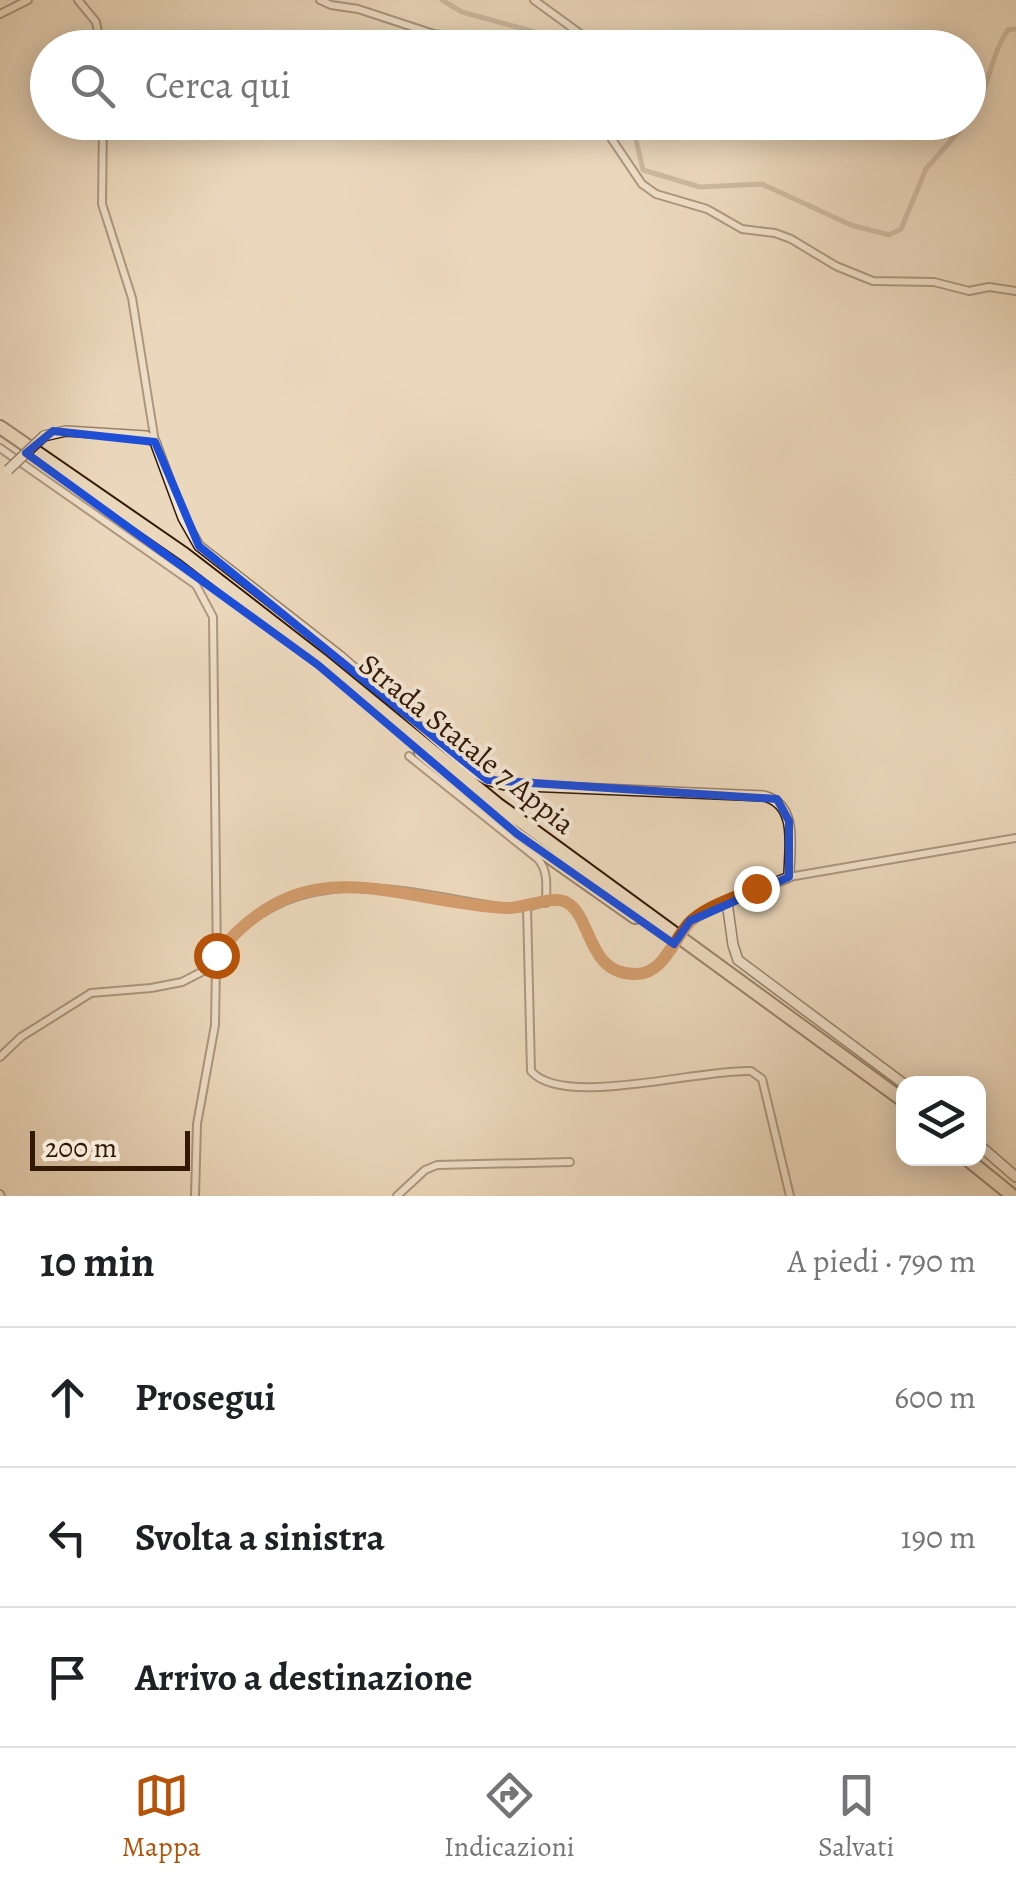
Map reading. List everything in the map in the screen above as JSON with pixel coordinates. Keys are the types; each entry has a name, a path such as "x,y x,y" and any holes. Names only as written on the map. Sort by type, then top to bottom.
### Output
{"highway":[{"name":"Strada Statale 7 Appia","path":"0,426 184,554 322,660 497,804 896,1095"},
{"name":"Strada Statale 7 Appia","path":"0,436 180,560 318,665 517,834 800,1031 896,1103"},
{"path":"977,1166 1014,1193"},
{"path":"985,1166 1014,1193"}],"street":[{"path":"0,14 28,0"},
{"path":"78,0 96,22 98,30"},
{"path":"320,0 422,30"},
{"path":"534,0 575,30"},
{"path":"104,140 102,204 132,298 156,442 183,518 199,546 340,656 487,780 777,799 789,821 789,876"},
{"path":"612,140 631,170 656,194 707,209 742,230 775,233 790,239 836,266 873,281 934,282 969,291 1016,291"},
{"path":"4,472 53,431 146,436 156,442"},
{"path":"0,448 196,586 213,616 215,1025 197,1124 196,1196"},
{"path":"409,756 538,859 544,866 546,903"},
{"path":"0,1057 21,1037 90,994 182,982 216,959 250,920 275,905 323,889 369,886 506,908 558,900 568,903 578,914 589,942 608,965 639,974 654,970 690,921 789,876 1016,838"},
{"path":"727,902 738,960 896,1078"},
{"path":"527,907 531,1072 538,1080 600,1087 751,1070 762,1079 790,1196"},
{"path":"986,1151 1016,1176"},
{"path":"397,1196 436,1165 570,1162"}],"highlighted area":[{"path":"53,431 155,442 199,546 487,780 777,799 789,821 789,877 690,921 674,944 517,834 318,665 26,453"}],"waterway":[{"path":"442,0 462,12 528,30"},
{"path":"986,82 1008,30 1016,29"},
{"path":"636,140 643,170 700,187 762,184 851,225 889,235 901,229 926,169 951,140"}],"route":[{"path":"216,955 250,920 275,905 308,892 369,886 506,908 558,900 568,903 578,914 589,942 608,965 639,974 654,970 690,921 756,888"}]}
